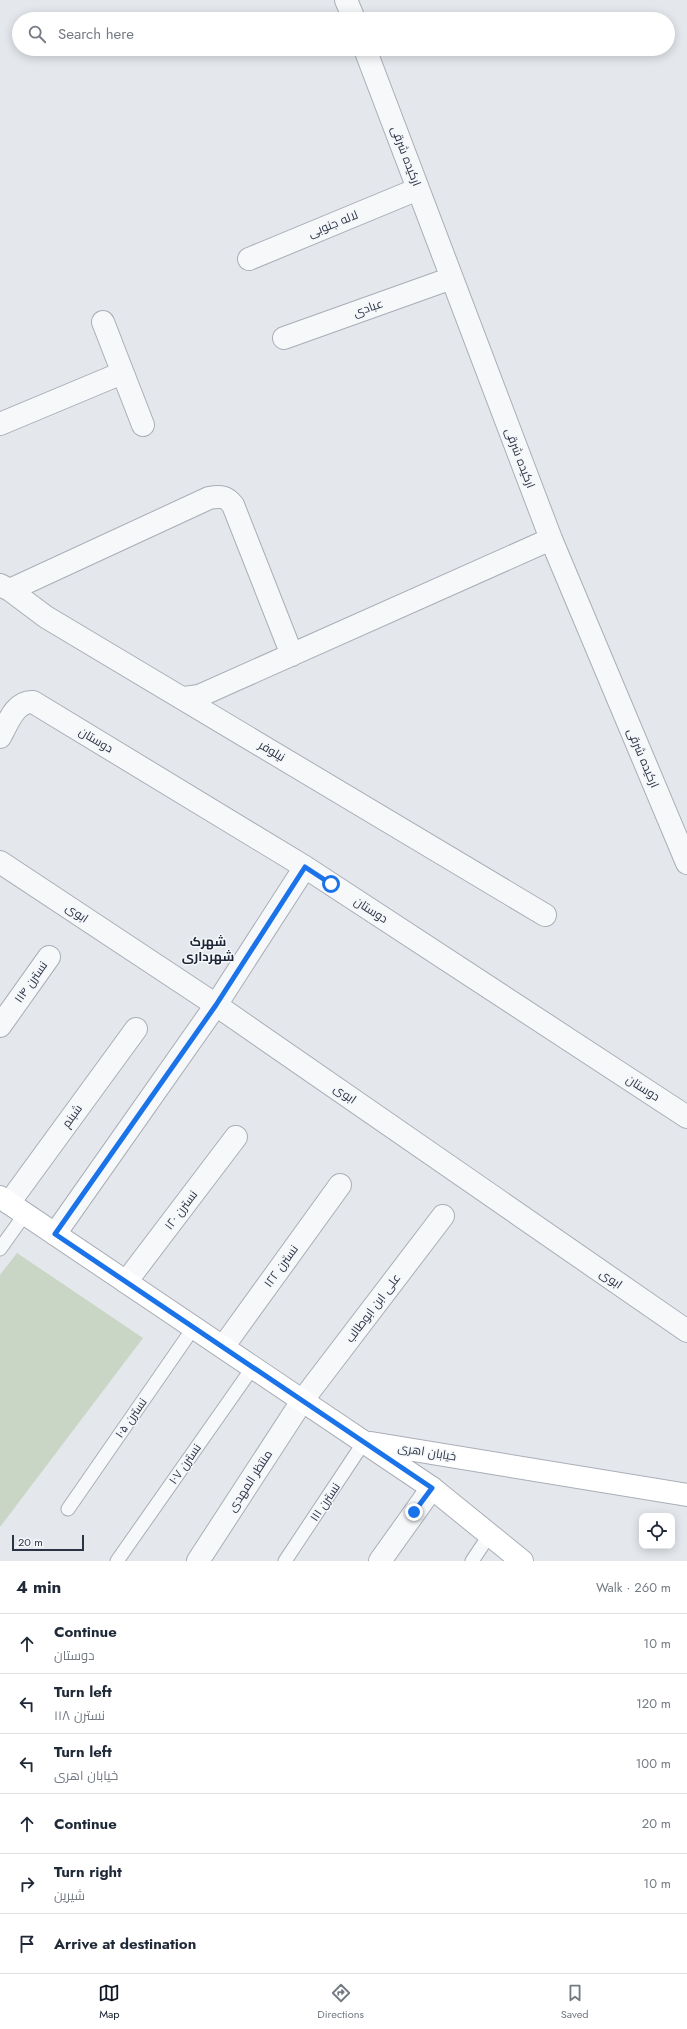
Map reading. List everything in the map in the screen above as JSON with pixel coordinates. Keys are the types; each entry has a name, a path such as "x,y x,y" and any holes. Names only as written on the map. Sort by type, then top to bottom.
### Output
{"street":[{"path":"346,0 351,12"},
{"name":"ارکیده شرقی","path":"368,56 551,539 687,863"},
{"name":"لاله جنوبی","path":"249,258 418,189"},
{"name":"عبادی","path":"284,338 452,278"},
{"path":"103,322 143,425"},
{"path":"0,424 122,373"},
{"path":"5,588 209,498 220,496 228,499 233,505 292,655"},
{"path":"184,698 199,696 551,539"},
{"name":"نیلوفر","path":"5,588 46,617 184,698 544,916"},
{"name":"دوستان","path":"0,737 18,706 25,702 33,702 305,867 687,1117"},
{"name":"ابوی","path":"0,862 216,1005 687,1331"},
{"path":"55,1234 216,1005 305,867"},
{"name":"نسترن ۱۱۴","path":"0,1026 48,958"},
{"name":"شبنم","path":"11,1205 136,1029"},
{"name":"نسترن ۱۲۰","path":"126,1282 236,1137"},
{"name":"نسترن ۱۲۲","path":"223,1347 340,1185"},
{"name":"خیابان اهری","path":"11,1205 364,1442 687,1494"},
{"name":"علی ابن ابوطالب","path":"302,1401 443,1216"},
{"name":"منتظر المهدی","path":"198,1561 302,1401"},
{"path":"364,1442 432,1488 522,1561"},
{"path":"380,1561 432,1488"}],"lane":[{"path":"0,1249 11,1205"},
{"name":"نسترن ۱۰۵","path":"68,1509 194,1327"},
{"name":"نسترن ۱۰۷","path":"117,1561 253,1367"},
{"name":"نسترن ۱۱۱","path":"285,1561 364,1442"},
{"path":"472,1561 490,1534"}],"green space":[{"path":"17,1253 143,1338 0,1527 0,1275"}],"district":[{"name":"شهرک شهرداری","path":"208,948"}],"route":[{"path":"331,884 305,867 216,1005 55,1234 432,1488 414,1512"}]}
